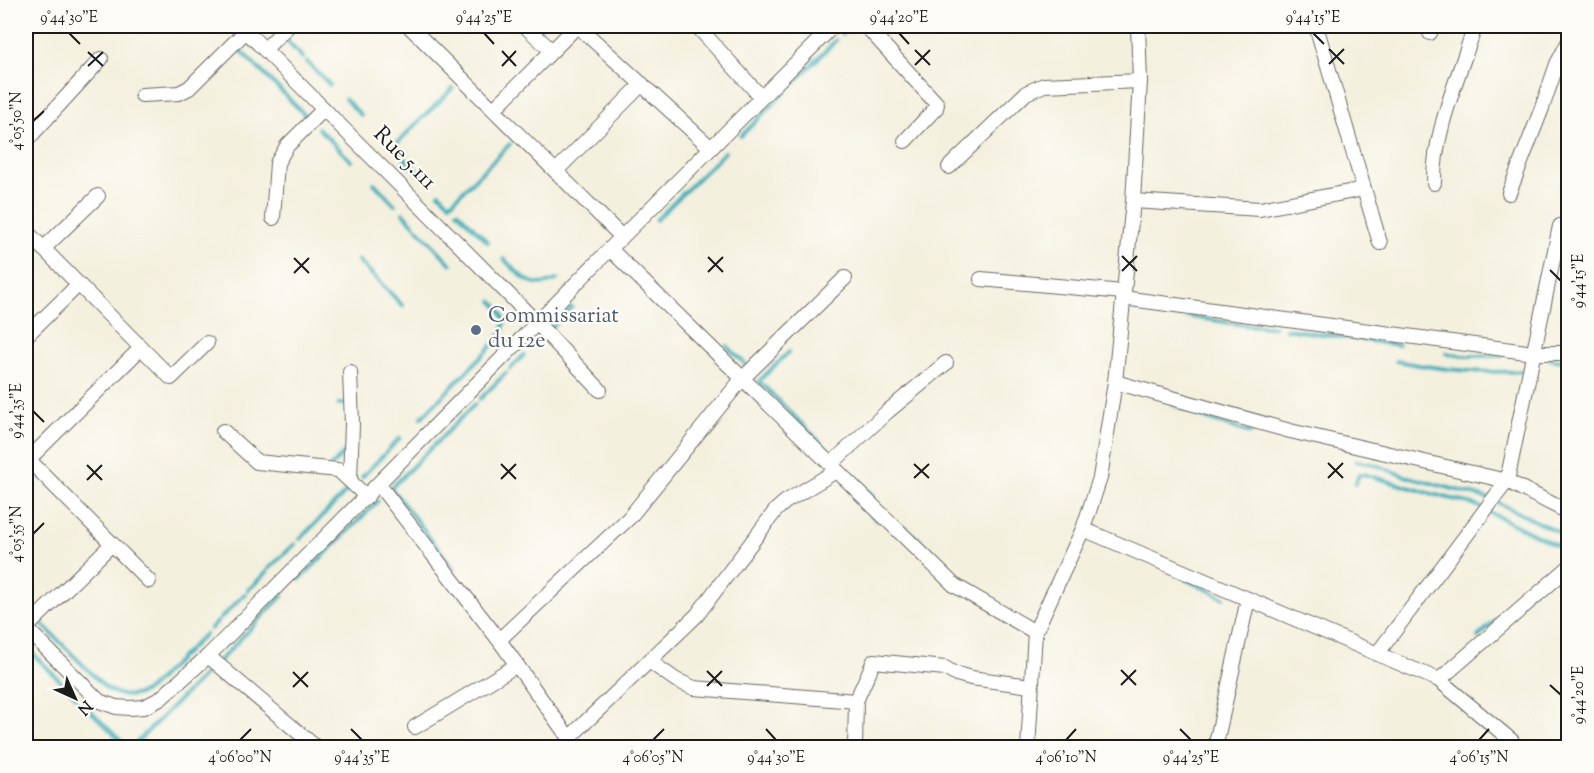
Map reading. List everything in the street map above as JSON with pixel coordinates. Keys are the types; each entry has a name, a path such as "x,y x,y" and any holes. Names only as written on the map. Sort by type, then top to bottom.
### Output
{"street":[{"path":"265,49 288,26"},
{"path":"409,26 622,237"},
{"path":"525,26 552,51"},
{"path":"494,109 578,26 711,147"},
{"path":"697,26 761,97"},
{"path":"112,544 26,628 99,701 116,707 144,706 168,693 208,656 833,26"},
{"path":"866,26 937,104 936,108 905,141"},
{"path":"1028,747 1035,632 1083,529 1100,478 1115,382 1133,201 1140,81 1138,26"},
{"path":"1316,26 1380,243"},
{"path":"1434,183 1434,165 1439,142 1475,26"},
{"path":"142,95 179,93 189,88 243,28"},
{"name":"Rue 5.111","path":"243,28 537,323 600,390"},
{"path":"1509,193 1557,64 1569,43"},
{"path":"26,141 101,59"},
{"path":"950,167 1026,93 1035,88 1044,85 1140,81"},
{"path":"556,171 642,84"},
{"path":"273,218 277,163 287,146 324,109"},
{"path":"1133,201 1260,209 1364,189"},
{"path":"43,249 98,196"},
{"path":"1377,654 1507,481 1560,226"},
{"path":"26,231 171,378 207,342"},
{"path":"610,249 954,585 1035,632"},
{"path":"499,640 629,518 742,379 845,278"},
{"path":"981,279 1123,295 1534,353 1569,352"},
{"path":"26,336 78,285"},
{"path":"141,348 27,458 149,581"},
{"path":"380,484 499,640 573,742 706,603 776,510 833,467 887,412 946,363"},
{"path":"350,372 352,424 350,480"},
{"path":"1115,382 1290,430 1507,481 1569,512"},
{"path":"223,431 257,462 338,470 367,497"},
{"path":"1083,529 1439,680 1512,741 1514,747"},
{"path":"1439,680 1569,568"},
{"path":"1215,747 1248,599"},
{"path":"208,656 315,747"},
{"path":"650,661 676,680 694,688 856,701"},
{"path":"855,747 856,701 873,662 945,668 971,678 1031,686"},
{"path":"415,727 517,665"}],"waterway":[{"path":"807,32 814,26"},
{"path":"842,34 851,26"},
{"path":"283,37 303,58"},
{"path":"793,84 836,40"},
{"path":"26,46 31,41"},
{"path":"241,51 307,117"},
{"path":"307,62 330,85"},
{"path":"393,147 453,88"},
{"path":"741,136 788,89"},
{"path":"345,99 361,115"},
{"path":"318,128 351,161"},
{"path":"451,203 510,144"},
{"path":"656,220 725,152"},
{"path":"404,158 422,176"},
{"path":"374,183 395,205"},
{"path":"439,193 449,203"},
{"path":"457,211 488,242"},
{"path":"403,213 451,264"},
{"path":"504,259 522,276 534,283 549,283 558,279"},
{"path":"358,260 403,306"},
{"path":"486,352 504,327 503,315 492,301"},
{"path":"549,330 572,307"},
{"path":"1132,308 1244,325 1274,327"},
{"path":"1286,329 1398,345"},
{"path":"727,346 748,367"},
{"path":"789,352 759,381 835,457"},
{"path":"1446,353 1462,356 1502,356"},
{"path":"421,418 484,354"},
{"path":"510,369 524,355"},
{"path":"1550,359 1568,362"},
{"path":"1396,361 1461,370 1526,371"},
{"path":"480,399 506,373"},
{"path":"338,404 347,404"},
{"path":"455,570 391,488 475,404"},
{"path":"1174,405 1251,433"},
{"path":"362,477 400,438"},
{"path":"331,466 345,452"},
{"path":"1356,461 1491,499"},
{"path":"840,462 873,496"},
{"path":"1355,484 1359,475 1364,474 1482,508"},
{"path":"300,539 347,491"},
{"path":"300,579 378,501"},
{"path":"1495,501 1568,537"},
{"path":"866,509 877,520"},
{"path":"1489,512 1568,551"},
{"path":"904,527 942,560"},
{"path":"279,559 295,544"},
{"path":"1549,576 1568,557"},
{"path":"269,569 277,561"},
{"path":"248,590 267,572"},
{"path":"1187,580 1224,598"},
{"path":"1478,637 1503,613 1532,591"},
{"path":"230,609 245,594"},
{"path":"219,661 283,595"},
{"path":"220,619 228,611"},
{"path":"38,620 105,687 127,696 149,689 205,634"},
{"path":"210,629 217,622"},
{"path":"26,647 122,742"},
{"path":"131,748 210,669"}],"place":[{"name":"Commissariat du 12e","path":"476,330"}]}
